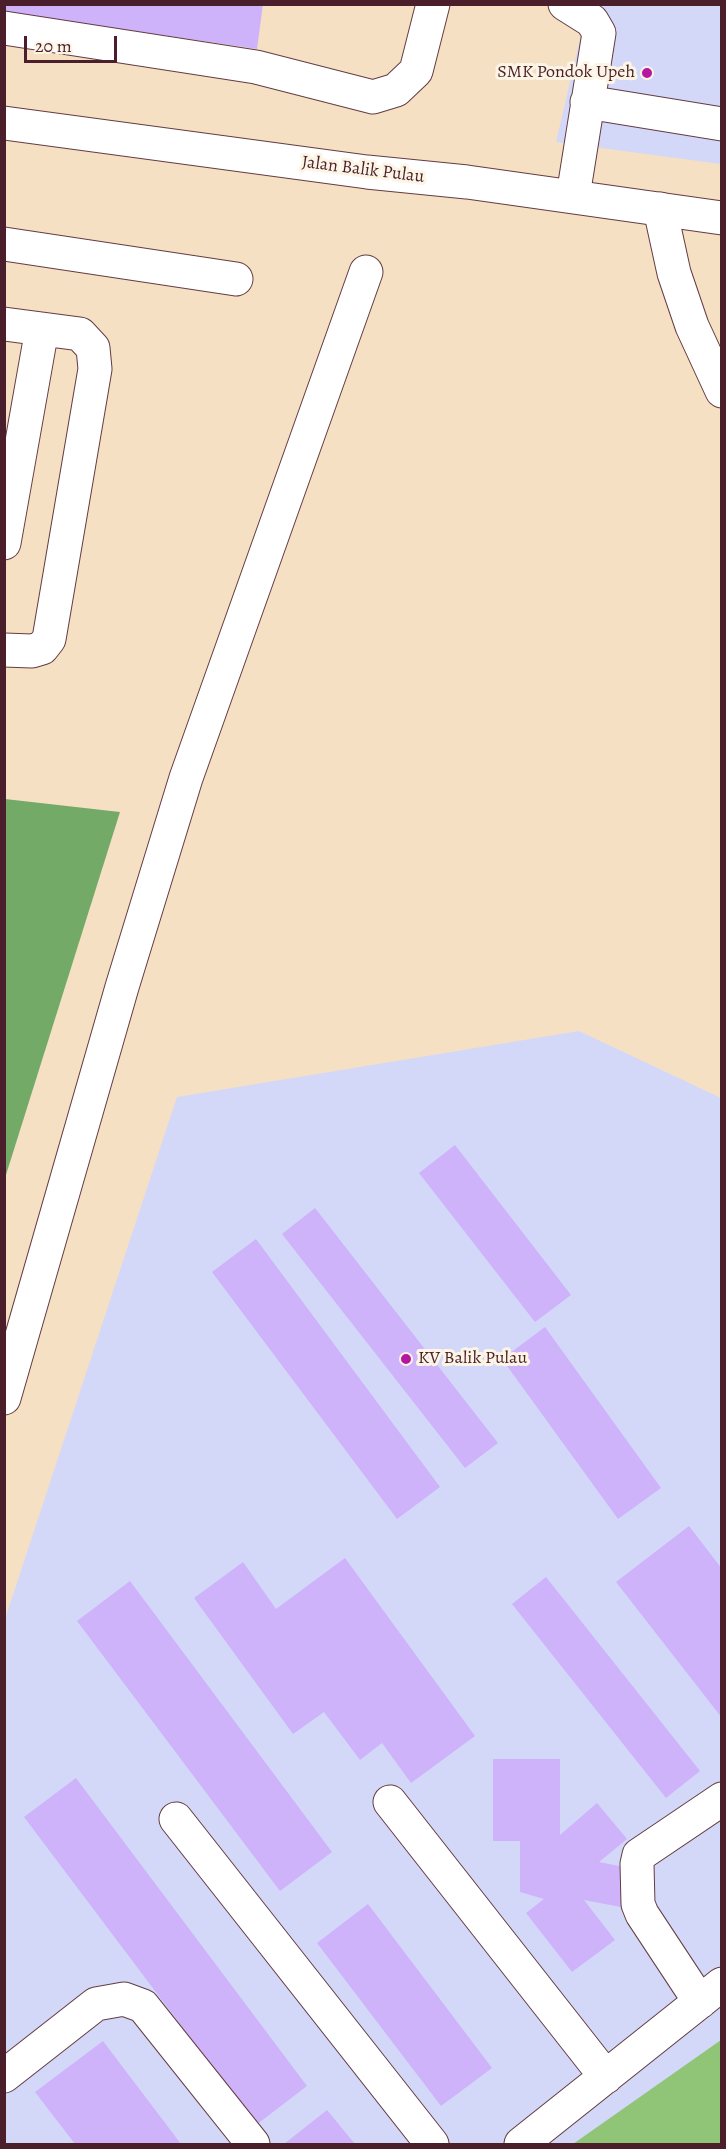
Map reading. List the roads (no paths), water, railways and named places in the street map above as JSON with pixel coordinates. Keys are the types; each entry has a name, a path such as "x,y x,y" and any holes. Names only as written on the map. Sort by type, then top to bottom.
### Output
{"street":[{"path":"4,28 256,67 373,97 396,90 416,71 434,4"},
{"path":"565,4 592,21 598,33 573,196"},
{"path":"587,102 722,124"},
{"name":"Jalan Balik Pulau","path":"4,123 367,172 573,196 722,218"},
{"path":"660,209 674,273 692,326 722,391"},
{"path":"4,244 236,279"},
{"path":"4,1398 16,1365 122,987 186,778 366,272"},
{"path":"4,324 80,334 93,348 95,369 49,639 42,648 32,651 4,650"},
{"path":"4,543 42,330"},
{"path":"521,2145 711,1993 642,1914 638,1904 637,1864 639,1855 721,1801"},
{"path":"390,1802 606,2077"},
{"path":"176,1818 432,2145"},
{"path":"4,2076 96,2004 124,1999 143,2006 253,2145"}],"place":[{"name":"SMK Pondok Upeh","path":"647,73"},
{"name":"KV Balik Pulau","path":"406,1359"}]}
